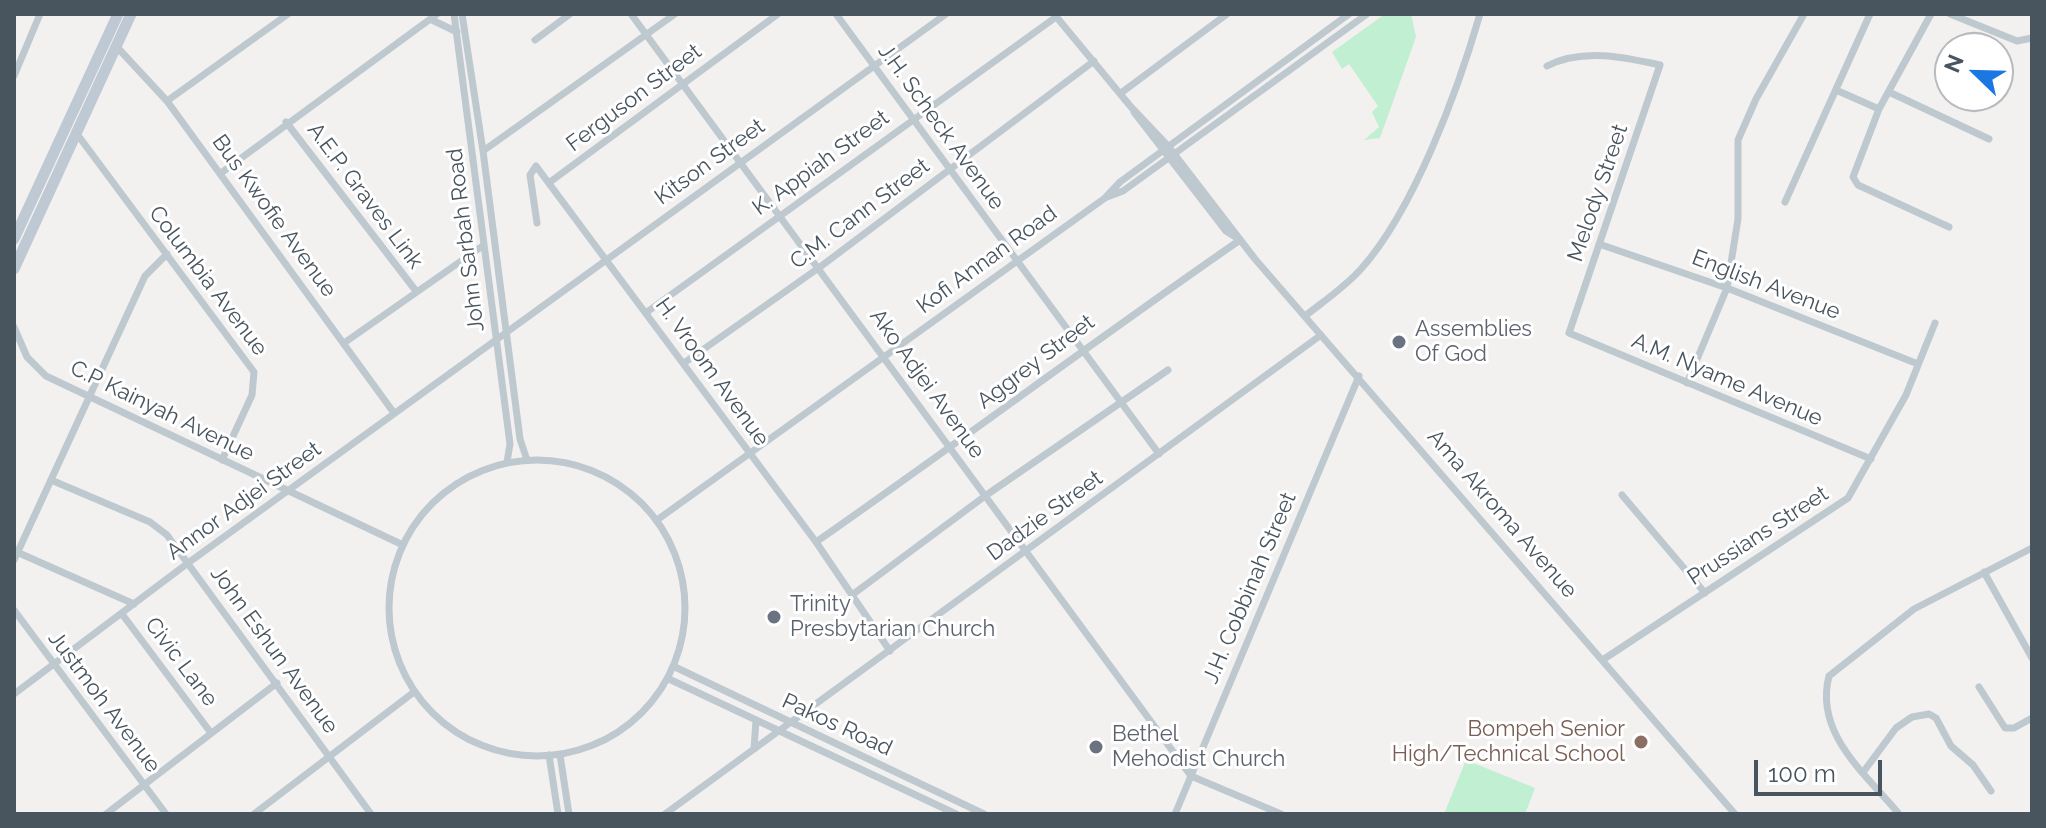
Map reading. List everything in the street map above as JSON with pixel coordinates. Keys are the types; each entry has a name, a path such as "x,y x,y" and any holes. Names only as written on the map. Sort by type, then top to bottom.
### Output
{"main road":[{"path":"14,269 118,14"},
{"path":"14,239 77,134 131,14"}],"street":[{"path":"14,76 40,14"},
{"path":"167,101 288,14"},
{"name":"John Sarbah Road","path":"454,14 510,444 507,462"},
{"name":"John Sarbah Road","path":"462,14 520,439 527,460"},
{"path":"535,40 570,14"},
{"name":"Ako Adjei Avenue","path":"631,14 820,267 1191,776"},
{"path":"483,151 675,14"},
{"name":"Ferguson Street","path":"550,182 778,14"},
{"name":"J.H. Scheck Avenue","path":"836,14 1119,405 1159,454"},
{"name":"Kitson Street","path":"496,340 946,14"},
{"path":"1121,93 1227,14"},
{"name":"Kofi Annan Road","path":"657,520 1168,152 1349,14"},
{"name":"Kofi Annan Road","path":"1168,152 1367,14"},
{"path":"1305,316 1351,279 1385,236 1439,133 1480,14"},
{"path":"1687,383 1727,288 1738,219 1738,140 1756,99 1804,14"},
{"path":"1785,202 1870,14"},
{"path":"1931,14 1879,109 1854,182 1949,227"},
{"path":"1950,14 2010,39 2032,38"},
{"name":"Ama Akroma Avenue","path":"1055,16 1168,152 1226,231 1240,240 1359,376 1735,814"},
{"name":"K. Appiah Street","path":"647,312 1055,16"},
{"path":"221,173 286,122 434,17 457,32"},
{"name":"Bus Kwofie Avenue","path":"116,46 167,101 394,413"},
{"name":"Melody Street","path":"1547,66 1560,61 1605,55 1660,65 1569,333"},
{"name":"C.M. Cann Street","path":"684,363 820,267 1094,61"},
{"path":"1836,90 1879,109"},
{"path":"1889,92 1989,139"},
{"name":"A.E.P. Graves Link","path":"286,122 416,291"},
{"name":"Columbia Avenue","path":"77,134 241,352 256,378 252,395 222,460"},
{"path":"537,223 532,169 540,169 550,182"},
{"name":"H. Vroom Avenue","path":"550,182 816,542 890,651"},
{"name":"Aggrey Street","path":"816,542 952,448 1081,350 1240,240"},
{"name":"English Avenue","path":"1599,244 1727,288 1918,364"},
{"path":"344,343 484,245"},
{"path":"134,604 16,556 145,276 167,254"},
{"name":"Prussians Street","path":"1604,659 1841,505 1854,491 1871,459 1935,323"},
{"name":"C.P Kainyah Avenue","path":"14,327 35,367 403,545"},
{"name":"A.M. Nyame Avenue","path":"1569,333 1871,459"},
{"name":"Dadzie Street","path":"665,814 1321,335"},
{"name":"Annor Adjei Street","path":"14,694 188,563 496,340"},
{"path":"852,595 985,496 1168,370"},
{"name":"J.H. Cobbinah Street","path":"1175,814 1359,376"},
{"path":"527,460 557,460 594,470 627,489 657,520 671,545 682,578 685,612 675,667 669,679 640,714 603,740 560,755 518,755 478,745 442,723 414,692 397,658 389,620 391,581 403,545 418,519 438,497 462,479 507,462 527,460"},
{"name":"John Eshun Avenue","path":"51,480 159,527 371,814"},
{"path":"1622,495 1705,593"},
{"path":"1899,814 1836,738 1828,719 1825,691 1829,676 1914,609 2032,548"},
{"path":"1984,572 2032,658"},
{"name":"Justmoh Avenue","path":"14,610 166,814"},
{"name":"Civic Lane","path":"122,614 211,733"},
{"name":"Pakos Road","path":"675,667 789,724 984,814"},
{"name":"Pakos Road","path":"669,679 956,814"},
{"path":"106,814 146,787 277,683"},
{"path":"1979,687 2005,728 2014,728 2032,718"},
{"path":"254,814 414,692"},
{"path":"1864,771 1896,728 1912,717 1929,714 1936,718 1951,746 1973,765 1991,791"},
{"path":"754,749 756,720"},
{"path":"549,755 558,814"},
{"path":"560,755 569,814"},
{"path":"1191,776 1281,814"}],"green space":[{"path":"1385,14 1411,14 1416,37 1380,138 1364,140 1379,127 1372,112 1378,106 1349,64 1342,69 1332,52"},
{"path":"1466,760 1535,788 1525,814 1444,814"}],"place":[{"name":"Assemblies Of God","path":"1399,342"},
{"name":"Trinity Presbytarian Church","path":"774,617"},
{"name":"Bompeh Senior High/Technical School","path":"1641,742"},
{"name":"Bethel Mehodist Church","path":"1096,747"}]}
